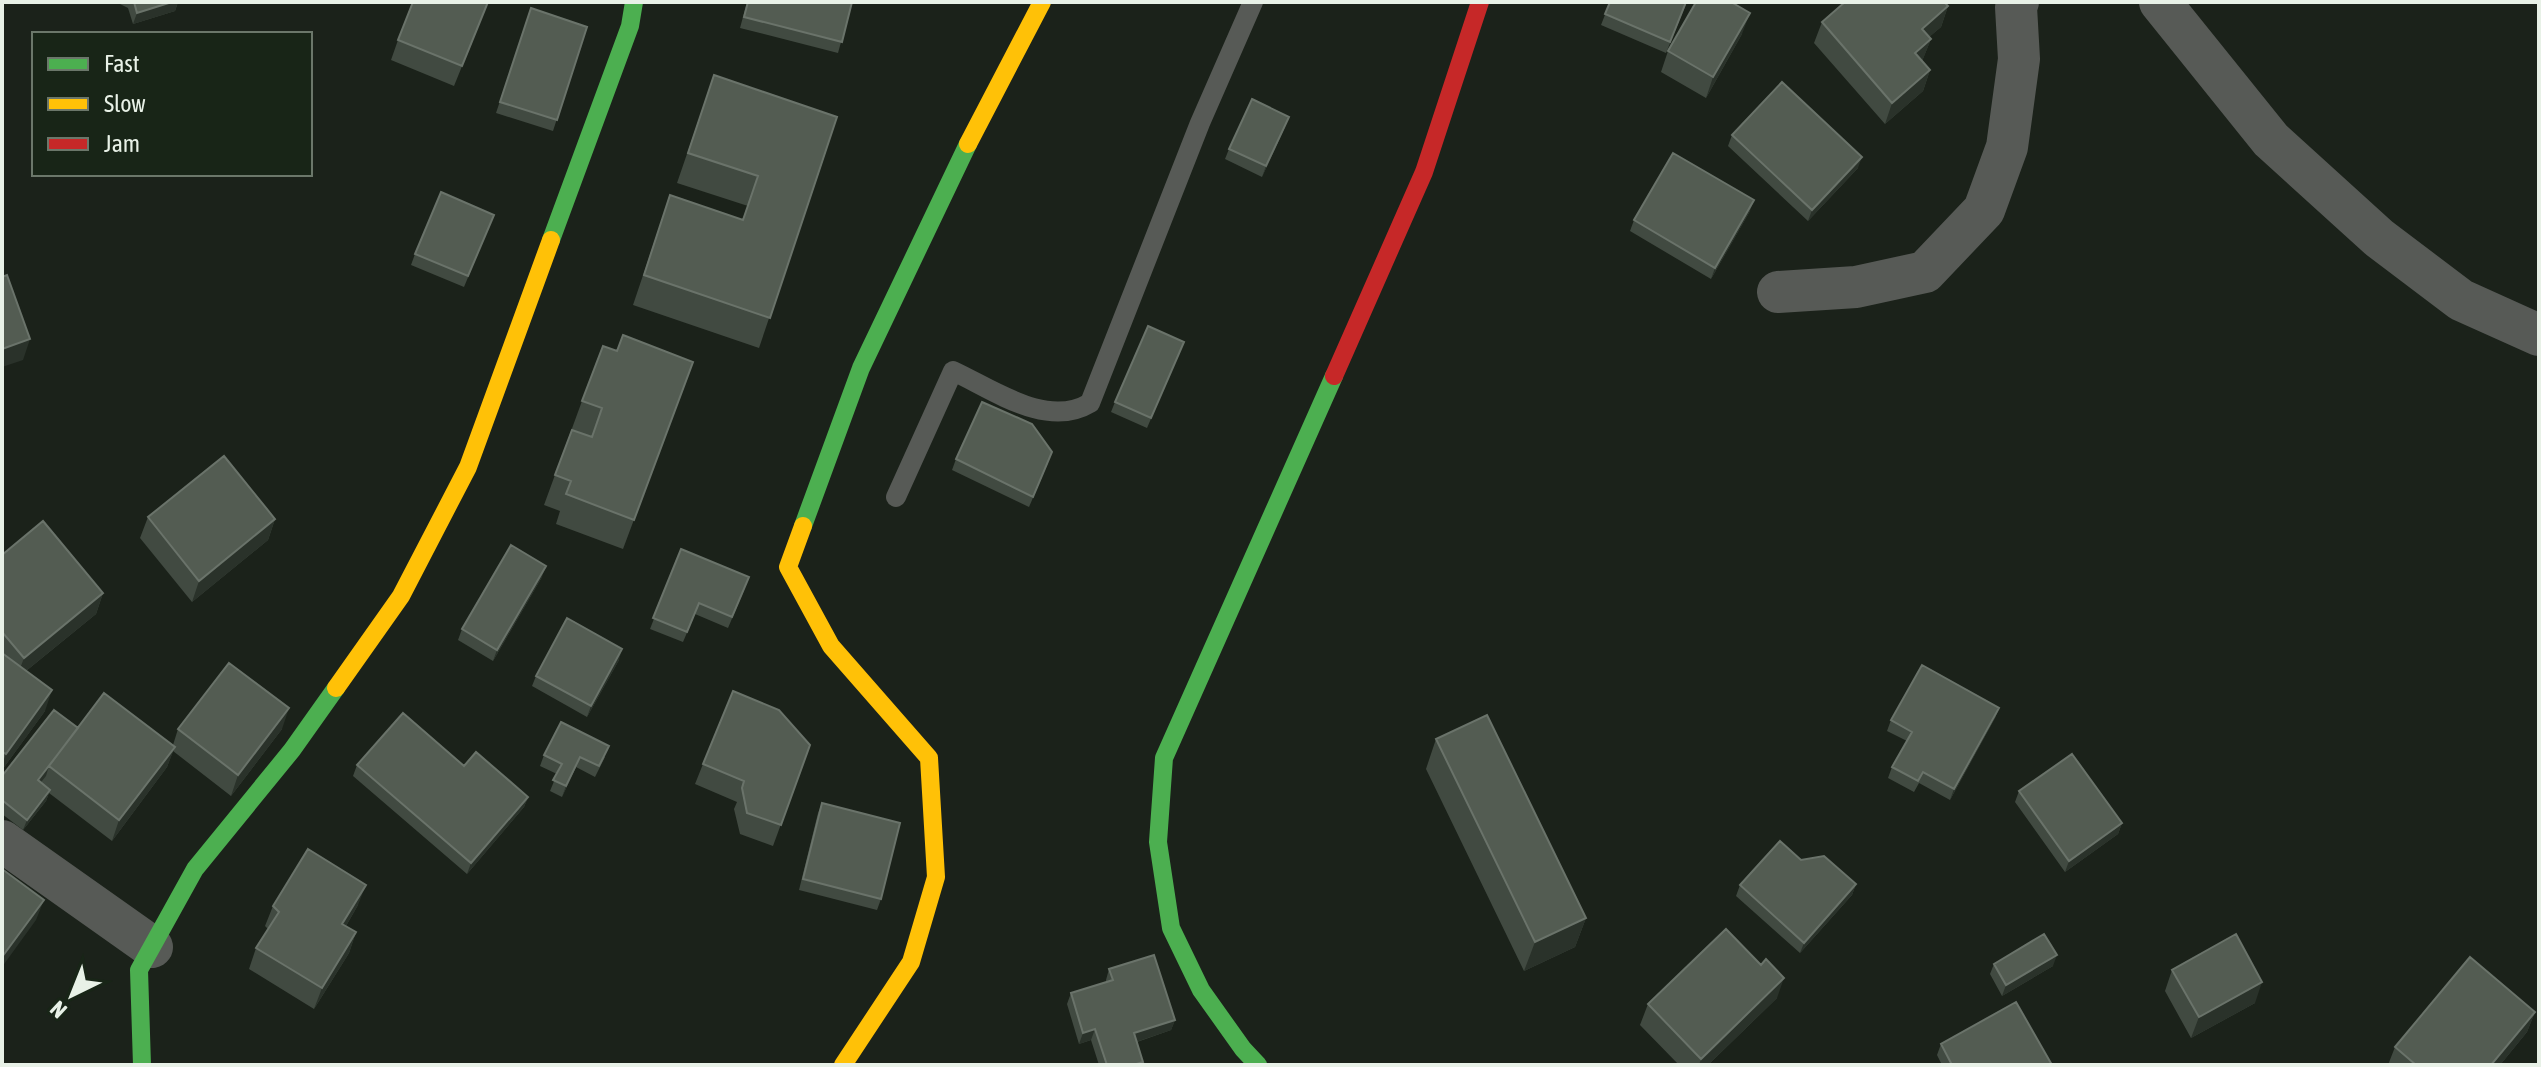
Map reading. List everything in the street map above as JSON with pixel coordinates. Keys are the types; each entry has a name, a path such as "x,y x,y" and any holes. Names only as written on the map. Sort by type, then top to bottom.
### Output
{"street":[{"path":"142,1065 139,970 195,869 292,750 401,596 468,467 630,26 634,2"},
{"path":"843,1065 911,962 936,877 929,758 831,646 788,567 861,368 990,97 1042,2"},
{"path":"1258,1065 1201,990 1171,928 1158,842 1164,758 1424,172 1480,2"},
{"path":"1778,292 1856,287 1925,272 1984,210 2007,147 2019,59 2018,2"},
{"path":"2160,2 2271,140 2379,238 2461,300 2539,335"},
{"path":"2,841 152,947"}],"lane":[{"path":"896,497 953,371 1035,410 1077,411 1090,403 1200,123 1253,2"}],"building":[{"path":"134,2 172,2 137,13"},
{"path":"413,2 488,2 462,66 398,40"},
{"path":"748,2 852,2 842,42 744,17"},
{"path":"1610,2 1686,2 1670,42 1605,14"},
{"path":"1696,2 1731,2 1750,13 1713,77 1668,51"},
{"path":"1845,2 1944,2 1948,6 1922,29 1931,39 1915,53 1930,70 1892,103 1822,22"},
{"path":"531,8 587,27 557,120 500,102"},
{"path":"714,75 837,117 770,318 644,275 670,195 743,220 758,176 688,153"},
{"path":"1782,82 1862,157 1812,210 1732,135"},
{"path":"1252,99 1289,117 1266,166 1229,149"},
{"path":"1673,153 1754,200 1715,268 1634,220"},
{"path":"441,192 494,215 468,276 415,254"},
{"path":"7,275 30,339 2,349 2,277"},
{"path":"1148,326 1184,342 1151,418 1115,402"},
{"path":"623,335 693,362 634,520 566,494 571,481 555,475 572,430 592,437 602,408 582,401 603,346 617,351"},
{"path":"982,402 1032,424 1052,452 1033,497 956,459"},
{"path":"224,456 275,519 199,581 148,517"},
{"path":"43,521 103,593 24,658 2,632 2,555"},
{"path":"511,545 546,566 497,650 462,629"},
{"path":"681,549 749,577 732,617 699,603 687,632 653,618"},
{"path":"567,618 622,649 591,706 536,676"},
{"path":"2,653 52,690 6,754 2,752"},
{"path":"229,663 289,708 238,775 178,729"},
{"path":"1922,665 1999,708 1954,789 1923,772 1918,781 1892,767 1912,732 1891,720"},
{"path":"733,691 779,710 810,745 781,825 747,813 742,788 744,781 703,764"},
{"path":"104,693 175,747 119,820 49,766"},
{"path":"54,710 78,728 38,780 50,790 27,820 2,800 2,776"},
{"path":"403,713 464,766 476,752 528,797 471,863 357,765"},
{"path":"1487,715 1586,918 1535,942 1436,739"},
{"path":"561,722 609,746 599,766 580,757 566,786 553,780 562,764 544,755"},
{"path":"2072,754 2122,823 2069,861 2019,791"},
{"path":"822,803 900,823 881,899 803,879"},
{"path":"1780,841 1801,860 1824,856 1856,884 1804,943 1740,885"},
{"path":"308,849 366,885 342,924 356,932 322,988 256,948 279,912 273,906"},
{"path":"2,869 44,900 2,957"},
{"path":"1726,929 1761,965 1766,959 1784,978 1701,1059 1648,1004"},
{"path":"2044,934 2057,955 2006,985 1994,964"},
{"path":"2236,934 2262,982 2199,1017 2172,970"},
{"path":"1154,955 1175,1020 1134,1033 1143,1062 1107,1065 1095,1029 1083,1033 1071,993 1113,980 1109,969"},
{"path":"2470,957 2535,1012 2491,1065 2416,1065 2395,1047"},
{"path":"2016,1002 2052,1065 1952,1065 1941,1044"}],"traffic: fast":[{"path":"551,240 630,26 634,2"},
{"path":"803,526 861,368 968,144"},
{"path":"1258,1065 1201,990 1171,928 1158,842 1164,758 1334,376"},
{"path":"142,1065 139,970 195,869 292,750 336,688"}],"traffic: slow":[{"path":"968,144 1042,2"},
{"path":"336,688 401,596 468,467 551,240"},
{"path":"803,526 788,567 831,646 929,758 936,877 911,962 843,1065"}],"traffic: jam":[{"path":"1334,376 1424,172 1480,2"}]}
